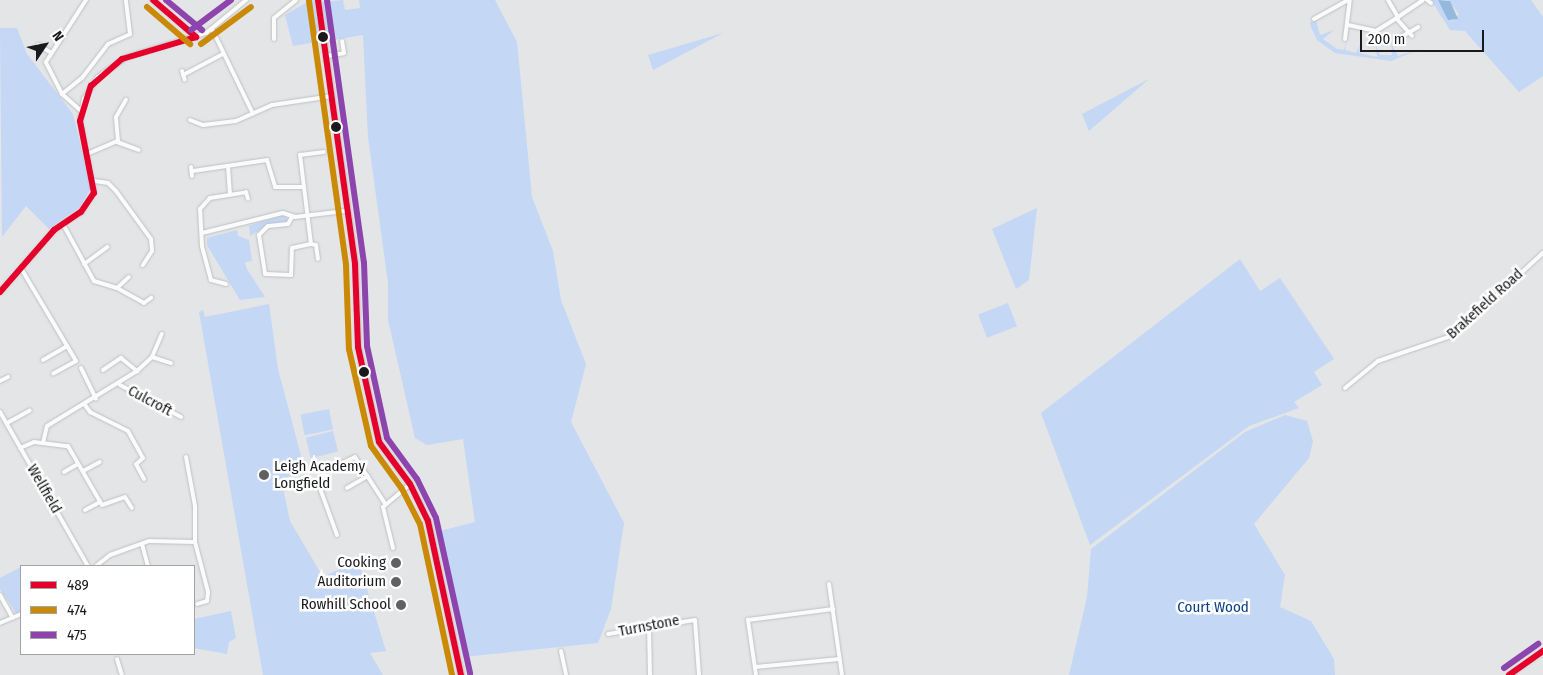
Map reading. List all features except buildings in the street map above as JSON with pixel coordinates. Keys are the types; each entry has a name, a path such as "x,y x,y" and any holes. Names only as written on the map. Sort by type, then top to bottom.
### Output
{"main road":[{"path":"318,0 332,96 345,211 355,264 354,330 376,432 385,452 410,484 433,540 461,675"}],"street":[{"path":"80,110 62,94 46,71 52,53 86,0"},
{"path":"62,94 82,78 109,43 130,34 126,0"},
{"path":"153,0 196,37"},
{"path":"0,292 63,224 90,203 95,181 87,154 80,110 90,86 112,65 196,37 212,29 246,0"},
{"path":"274,39 274,18 296,0"},
{"path":"1314,19 1349,0"},
{"path":"1344,39 1348,25 1349,0"},
{"path":"1388,0 1397,18 1410,34"},
{"path":"1348,25 1377,31 1423,0"},
{"path":"1401,37 1410,34 1418,27"},
{"path":"212,29 254,114"},
{"path":"326,56 344,53 342,41"},
{"path":"38,45 52,53"},
{"path":"183,75 223,54"},
{"path":"190,120 195,124 236,121 273,104 332,96"},
{"path":"117,142 116,119 125,102 128,107"},
{"path":"191,129 195,124"},
{"path":"87,154 117,142 139,150"},
{"path":"311,244 302,187 300,155 324,152"},
{"path":"192,176 192,169 267,160 275,186 302,187"},
{"path":"228,166 230,194"},
{"path":"95,181 108,183 116,191 151,238 152,250 143,265"},
{"path":"226,284 211,280 202,233 202,205 210,198 230,194 246,192 248,199"},
{"path":"202,233 249,224 263,216 284,213 292,217 345,211"},
{"path":"292,217 287,225 270,226 261,232 261,270 291,275 292,248 311,244 316,245 318,259"},
{"path":"63,224 94,281 117,288 144,303 150,298"},
{"path":"84,264 107,247"},
{"name":"Brakefield Road","path":"1344,388 1378,361 1454,335 1543,254"},
{"path":"22,270 76,361 53,374"},
{"path":"117,288 129,277"},
{"path":"43,443 47,426 120,385 152,357 162,334"},
{"path":"43,360 67,346"},
{"path":"152,357 171,363"},
{"path":"102,370 121,358 136,371"},
{"path":"81,368 96,399"},
{"path":"0,381 8,377"},
{"name":"Culcroft","path":"120,385 181,417"},
{"path":"86,405 90,412 128,431 143,458 136,464 144,479"},
{"path":"7,423 30,410"},
{"name":"Wellfield","path":"0,412 87,565"},
{"path":"20,448 43,443 68,446 102,505 125,497 132,508"},
{"path":"336,535 321,491 325,471 351,456 368,476 384,502 393,548"},
{"path":"186,457 195,501 195,542 208,597 197,604"},
{"path":"83,472 100,462"},
{"path":"64,472 78,464"},
{"path":"347,488 368,476"},
{"path":"384,502 410,484"},
{"path":"85,510 100,502"},
{"path":"97,565 110,555 142,544 195,542"},
{"path":"142,544 148,565"},
{"path":"829,584 842,675"},
{"path":"0,595 13,618"},
{"path":"756,675 748,620 833,609"},
{"path":"0,623 20,614"},
{"name":"Turnstone","path":"608,634 695,620 698,675"},
{"path":"650,627 650,675"},
{"path":"561,651 566,675"},
{"path":"1509,675 1543,651"},
{"path":"117,659 122,675"},
{"path":"755,667 840,659"}],"green space":[{"path":"311,0 316,0 322,41 293,46 285,15"},
{"path":"343,0 345,10 360,8 359,0 495,0 517,42 532,197 553,251 561,300 586,364 571,422 624,523 611,609 598,643 463,657 436,532 475,522 463,439 427,445 415,438 388,320 388,283 368,137 363,35 328,41 322,2"},
{"path":"1431,0 1438,0 1453,21 1459,14 1448,0 1531,0 1543,17 1543,76 1519,92 1465,31 1450,30"},
{"path":"1320,18 1316,21 1320,35 1334,30 1323,39 1337,49 1344,50 1347,37 1345,50 1356,53 1360,45 1359,53 1377,57 1376,45 1380,55 1392,55 1391,43 1398,56 1420,49 1391,61 1335,53 1317,40 1311,27 1310,22"},
{"path":"0,28 17,28 27,54 73,114 91,188 80,207 49,229 26,206 2,237"},
{"path":"723,33 653,70 648,55"},
{"path":"1149,79 1089,131 1082,114"},
{"path":"1037,208 1029,280 1016,289 992,229"},
{"path":"283,214 289,222 269,224 250,236 249,226"},
{"path":"237,230 238,236 249,240 252,261 245,262 247,269 265,297 240,300 207,245 207,238"},
{"path":"1240,259 1260,291 1280,278 1334,359 1314,372 1322,385 1294,402 1299,408 1249,426 1090,545 1041,413"},
{"path":"1008,303 1017,326 987,338 978,314"},
{"name":"Leigh Academy Longfield","path":"269,304 278,369 305,471 285,478 283,488 290,521 323,577 358,560 386,651 370,653 383,675 263,675 199,312 203,310 205,317"},
{"path":"329,409 333,430 305,435 301,415"},
{"name":"Court Wood","path":"1285,415 1307,421 1313,441 1309,458 1254,524 1285,575 1280,607 1311,621 1334,659 1335,675 1069,675 1087,597 1091,549 1245,432"},
{"path":"333,431 338,451 311,458 306,438"},
{"path":"20,568 20,611 16,613 0,589 0,578"},
{"path":"231,611 236,638 229,642 227,654 195,648 195,619"}],"shaded area":[{"path":"1438,0 1450,1 1458,19 1448,20"}],"transit line":[{"name":"489","path":"153,0 196,37"},
{"name":"475","path":"166,0 202,30"},
{"name":"475","path":"191,30 231,0"},
{"name":"489","path":"318,0 355,264 358,347 379,442 410,484 428,521 461,675"},
{"name":"475","path":"327,0 364,263 367,346 387,438 417,479 436,518 470,673"},
{"name":"474","path":"309,1 346,265 349,349 371,446 402,489 420,524 452,675"},
{"name":"474","path":"147,7 190,44"},
{"name":"474","path":"201,44 251,7"},
{"name":"489","path":"0,292 54,230 81,212 94,193 80,121 91,86 122,59 196,37"},
{"name":"475","path":"1504,668 1538,644"},
{"name":"489","path":"1509,675 1543,651"}],"place":[{"name":"Leigh Academy Longfield","path":"264,475"},
{"name":"Cooking","path":"396,563"},
{"name":"Auditorium","path":"396,582"},
{"name":"Rowhill School","path":"401,605"}]}
